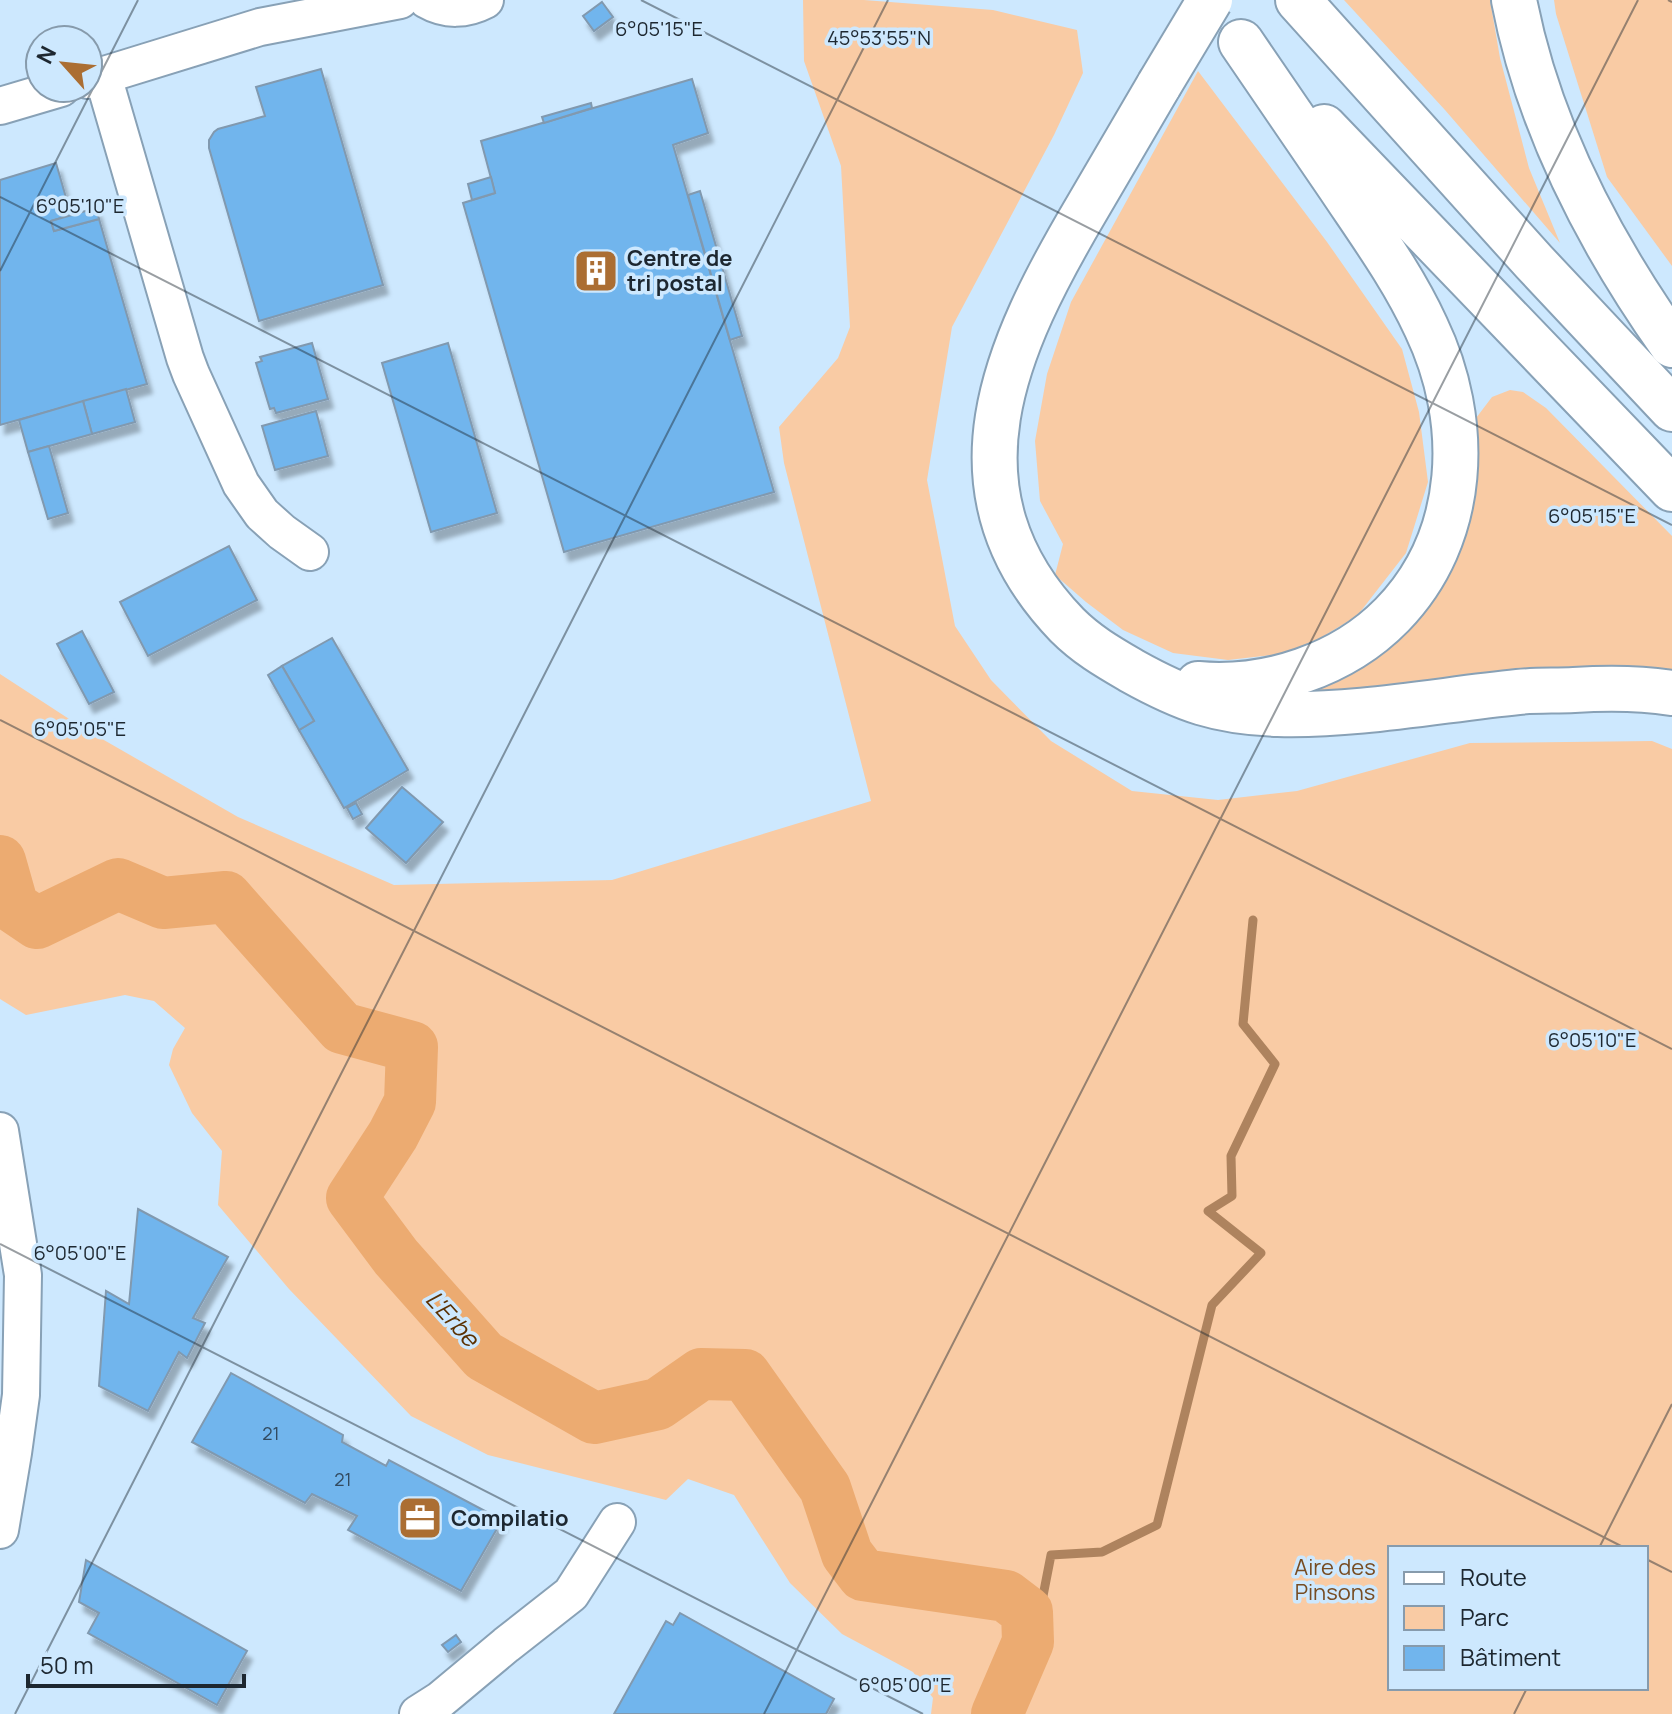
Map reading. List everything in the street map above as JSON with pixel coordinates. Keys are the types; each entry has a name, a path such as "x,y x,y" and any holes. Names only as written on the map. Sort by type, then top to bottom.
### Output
{"highway":[{"path":"1126,667 1167,680 1227,684 1282,677 1333,658 1371,634 1399,608 1429,563 1447,522 1451,501 1456,460 1455,423 1443,369 1427,329 1393,267 1241,42 1209,0 1064,247 1031,312 1008,370 996,432 996,474 1010,540 1028,577 1049,606 1106,657 1171,692 1199,703 1246,712 1277,714 1368,709 1521,692 1606,688 1672,693"},
{"path":"1298,0 1534,262 1672,409"},
{"path":"1514,0 1538,91 1573,176 1617,263 1672,345"},
{"path":"1241,42 1672,489"}],"street":[{"path":"260,27 307,0"},
{"path":"104,75 260,27 400,0"},
{"path":"427,0 458,8 471,7 485,0"},
{"path":"0,106 24,99"},
{"path":"103,104 191,374 241,484 262,514 310,552"},
{"path":"0,1131 23,1275 21,1395 0,1530"},
{"path":"440,1709 506,1645 571,1594 617,1522"}],"green space":[{"name":"Aire des Pinsons","path":"803,0 864,0 993,10 1077,30 1083,73 1054,135 952,327 927,480 955,626 991,680 1051,741 1132,791 1218,800 1297,791 1470,743 1652,741 1672,749 1672,1714 931,1714 933,1698 913,1672 842,1634 790,1583 734,1495 688,1479 666,1500 488,1455 411,1416 289,1289 218,1205 222,1151 192,1113 169,1065 173,1049 185,1028 154,1001 125,995 26,1015 0,999 0,674 83,728 238,817 394,885 612,880 871,801 784,463 779,427 838,358 850,327 841,166 804,61"},
{"path":"1344,0 1490,0 1500,58 1529,168 1560,243 1445,110"},
{"path":"1554,0 1672,0 1672,266 1607,177"},
{"path":"1198,71 1327,242 1402,349 1419,412 1428,482 1406,553 1357,616 1317,640 1280,654 1228,660 1173,653 1123,630 1055,575 1063,544 1040,501 1035,441 1047,374 1071,302"},
{"path":"1510,390 1523,392 1546,408 1672,536 1672,681 1281,701 1386,642 1470,426 1492,397"}],"building":[{"path":"602,2 613,17 594,31 583,16"},
{"path":"321,69 383,285 259,321 209,140 218,129 265,116 256,87"},
{"name":"Centre de tri postal","path":"692,79 708,133 673,145 774,492 564,552 463,203 495,193 481,141"},
{"path":"591,103 592,108 544,123 542,117"},
{"path":"56,163 71,215 51,221 54,231 99,219 147,384 0,425 0,180"},
{"path":"491,177 495,193 472,200 468,184"},
{"path":"700,191 742,336 730,340 688,195"},
{"path":"96,208 99,219 54,231 51,221"},
{"path":"312,343 328,399 276,413 274,408 270,409 256,363 262,361 260,357"},
{"path":"448,343 497,513 431,532 382,363"},
{"path":"126,389 135,422 92,434 83,401"},
{"path":"83,401 92,434 28,452 19,420"},
{"path":"316,411 328,456 275,470 262,426"},
{"path":"49,446 68,513 48,519 28,452"},
{"path":"229,546 257,600 148,656 120,602"},
{"path":"82,631 114,692 89,704 57,644"},
{"path":"332,638 408,770 344,808 299,730 314,721 282,666"},
{"path":"282,666 314,721 299,730 268,675"},
{"path":"402,787 443,822 406,863 366,828"},
{"path":"356,803 362,814 353,819 347,808"},
{"path":"138,1209 228,1257 193,1318 205,1323 187,1358 179,1352 148,1411 99,1386 106,1291 129,1304"},
{"path":"231,1373 343,1435 342,1442 386,1466 389,1460 502,1520 461,1591 348,1530 357,1516 312,1494 305,1503 192,1442"},
{"path":"86,1560 247,1651 217,1705 88,1633 99,1613 79,1602"},
{"path":"680,1613 834,1699 826,1714 614,1714 666,1621 673,1625"},
{"path":"456,1635 461,1642 448,1652 442,1645"}],"waterway":[{"name":"L'Erbe","path":"0,861 13,907 37,923 118,884 163,903 226,897 342,1028 412,1047 410,1102 393,1135 352,1198 396,1257 484,1356 594,1418 658,1404 701,1374 745,1375 825,1488 847,1554 863,1575 1006,1596 1027,1612 1028,1642 997,1714"},
{"path":"1027,1612 1042,1601 1051,1555 1102,1552 1157,1525 1212,1305 1261,1253 1208,1211 1232,1196 1231,1156 1275,1064 1243,1024 1253,920"}],"place":[{"name":"Centre de tri postal","path":"596,271"},
{"name":"Compilatio","path":"420,1518"}]}
